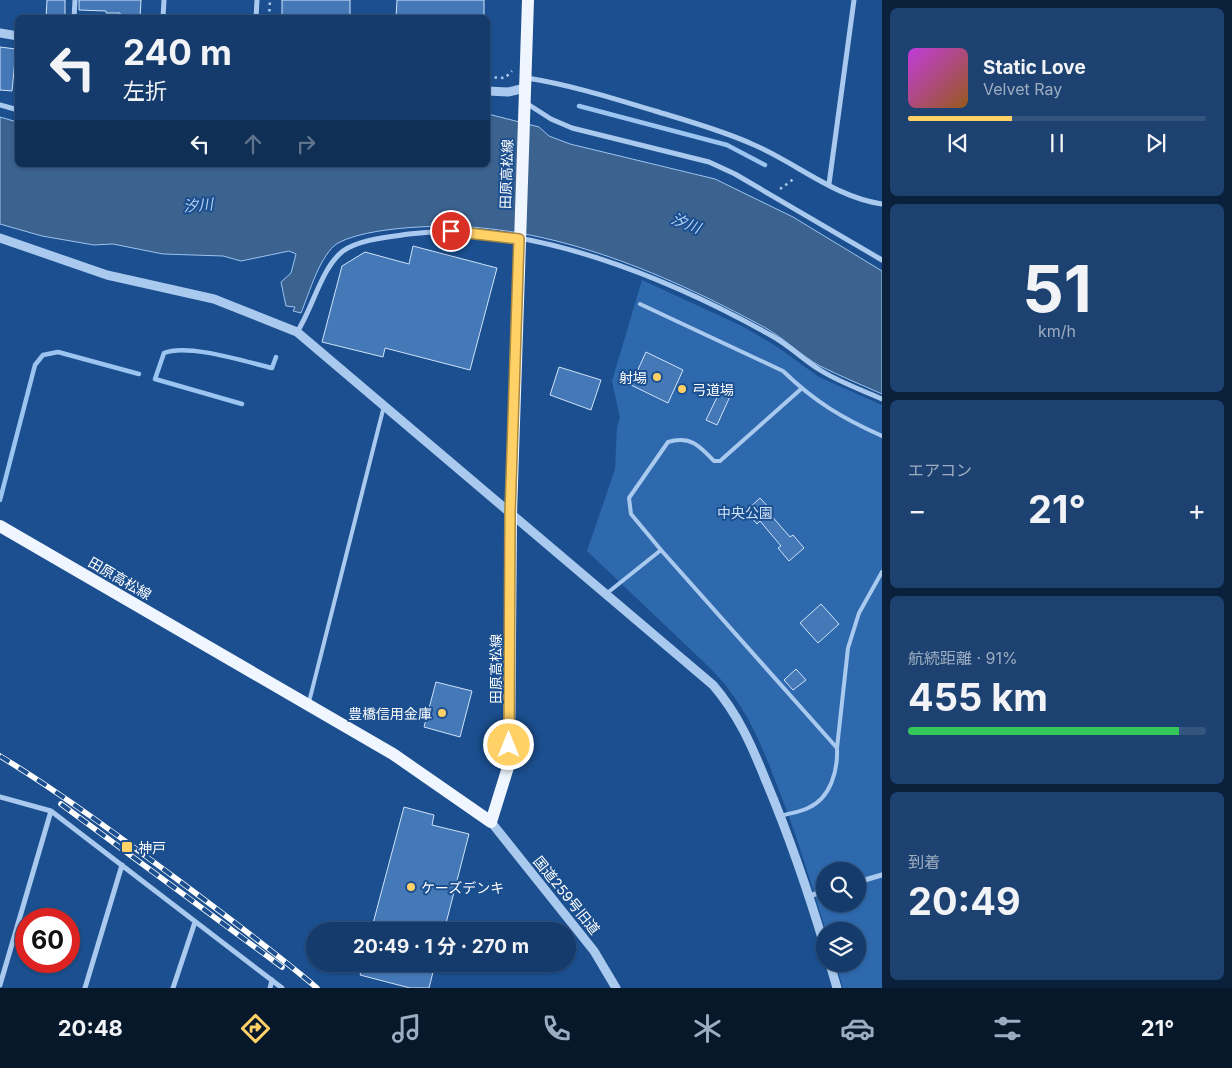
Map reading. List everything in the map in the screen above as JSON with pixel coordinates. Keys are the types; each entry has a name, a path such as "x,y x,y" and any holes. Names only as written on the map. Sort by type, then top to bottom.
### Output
{"main road":[{"name":"田原高松線","path":"0,526 393,754 491,822 509,764 510,514 528,0"}],"street":[{"path":"74,15 75,0"},
{"path":"163,15 164,0"},
{"path":"256,15 257,0"},
{"path":"828,184 854,0"},
{"path":"0,33 15,36"},
{"path":"490,90 508,92 525,83 572,86 720,131 754,145 803,173 865,202 882,204"},
{"path":"0,105 15,109"},
{"path":"524,107 572,128 709,162 771,195 882,260"},
{"path":"297,332 307,316 328,268 345,250 388,237 433,231 469,232 519,237 592,256 668,285 776,338 821,371 882,399"},
{"path":"0,238 108,275 214,299 297,332 385,405 510,514 713,685 727,701 743,727 781,816 817,922"},
{"path":"0,797 52,811 282,988"},
{"path":"0,985 52,811"},
{"name":"国道259号旧道","path":"491,822 594,951 616,988"},
{"path":"85,988 122,865"},
{"path":"866,880 882,875"},
{"path":"809,896 816,894"},
{"path":"173,988 195,922"},
{"path":"832,972 837,988"},
{"path":"270,988 272,980"}],"lane":[{"path":"640,304 783,371 801,389 836,415 882,436"},
{"path":"801,389 720,461 714,462 698,444 688,439 679,438 668,442 629,498 628,505 631,514 660,550 837,748"},
{"path":"308,705 385,405"},
{"path":"606,594 660,550"},
{"path":"781,816 808,809 826,794 838,764 837,748 848,648 859,614 882,572"}],"path":[{"path":"269,15 270,0"},
{"path":"490,77 506,78 512,72 512,64"},
{"path":"771,195 803,173"}],"green space":[{"name":"中央公園","path":"642,280 742,326 776,346 819,377 882,405 882,988 843,988 838,972 866,972 866,922 823,922 820,912 866,912 866,862 816,862 816,899 796,836 769,764 741,707 711,669 587,551 615,469 617,427 620,418 612,381"}],"water":[{"name":"汐川","path":"490,115 539,127 549,136 570,144 715,179 793,217 882,271 882,394 820,366 764,327 683,287 598,253 554,240 509,231 464,227 419,227 378,231 346,239 332,248 320,265 301,313 293,311 295,307 286,306 281,282 291,273 296,254 289,251 241,261 223,256 163,254 113,244 94,245 42,236 0,224 0,117 15,121 15,167 490,167"}],"building":[{"path":"47,0 65,0 65,15 46,15"},
{"path":"79,0 141,0 140,15 120,15 120,13 106,13 106,11 79,10"},
{"path":"282,0 350,0 350,15 282,15"},
{"path":"397,0 484,0 484,15 396,15"},
{"path":"0,47 15,49 12,91 0,90"},
{"path":"413,246 497,268 470,370 385,348 383,357 322,342 342,266 365,252 409,264"},
{"name":"射場","path":"646,352 683,370 668,403 631,385"},
{"path":"559,367 601,380 591,410 550,395"},
{"path":"722,387 732,392 717,425 706,420"},
{"path":"760,498 772,511 769,513 790,537 793,535 804,548 789,561 778,548 781,546 760,521 757,524 746,511"},
{"path":"821,604 839,624 818,643 800,623"},
{"path":"796,669 806,680 793,690 784,680"},
{"path":"436,682 472,691 460,737 424,727"},
{"path":"404,807 434,815 432,825 469,834 446,922 373,922"},
{"path":"361,972 433,972 429,988 410,988 360,975"}],"waterway":[{"path":"579,106 727,145 765,165"},
{"path":"242,404 155,379 164,353 187,350 202,352 272,368 276,357"},
{"path":"0,500 35,365 43,355 58,352 139,374"}],"railway":[{"path":"0,756 134,848 248,933 317,988"},
{"path":"61,804 282,967"}],"place":[{"name":"射場","path":"657,377"},
{"name":"弓道場","path":"682,389"},
{"name":"豊橋信用金庫","path":"442,713"},
{"name":"神戸","path":"127,847"},
{"name":"ケーズデンキ","path":"411,887"}],"route":[{"path":"451,231 519,239 510,514 509,745"}]}
